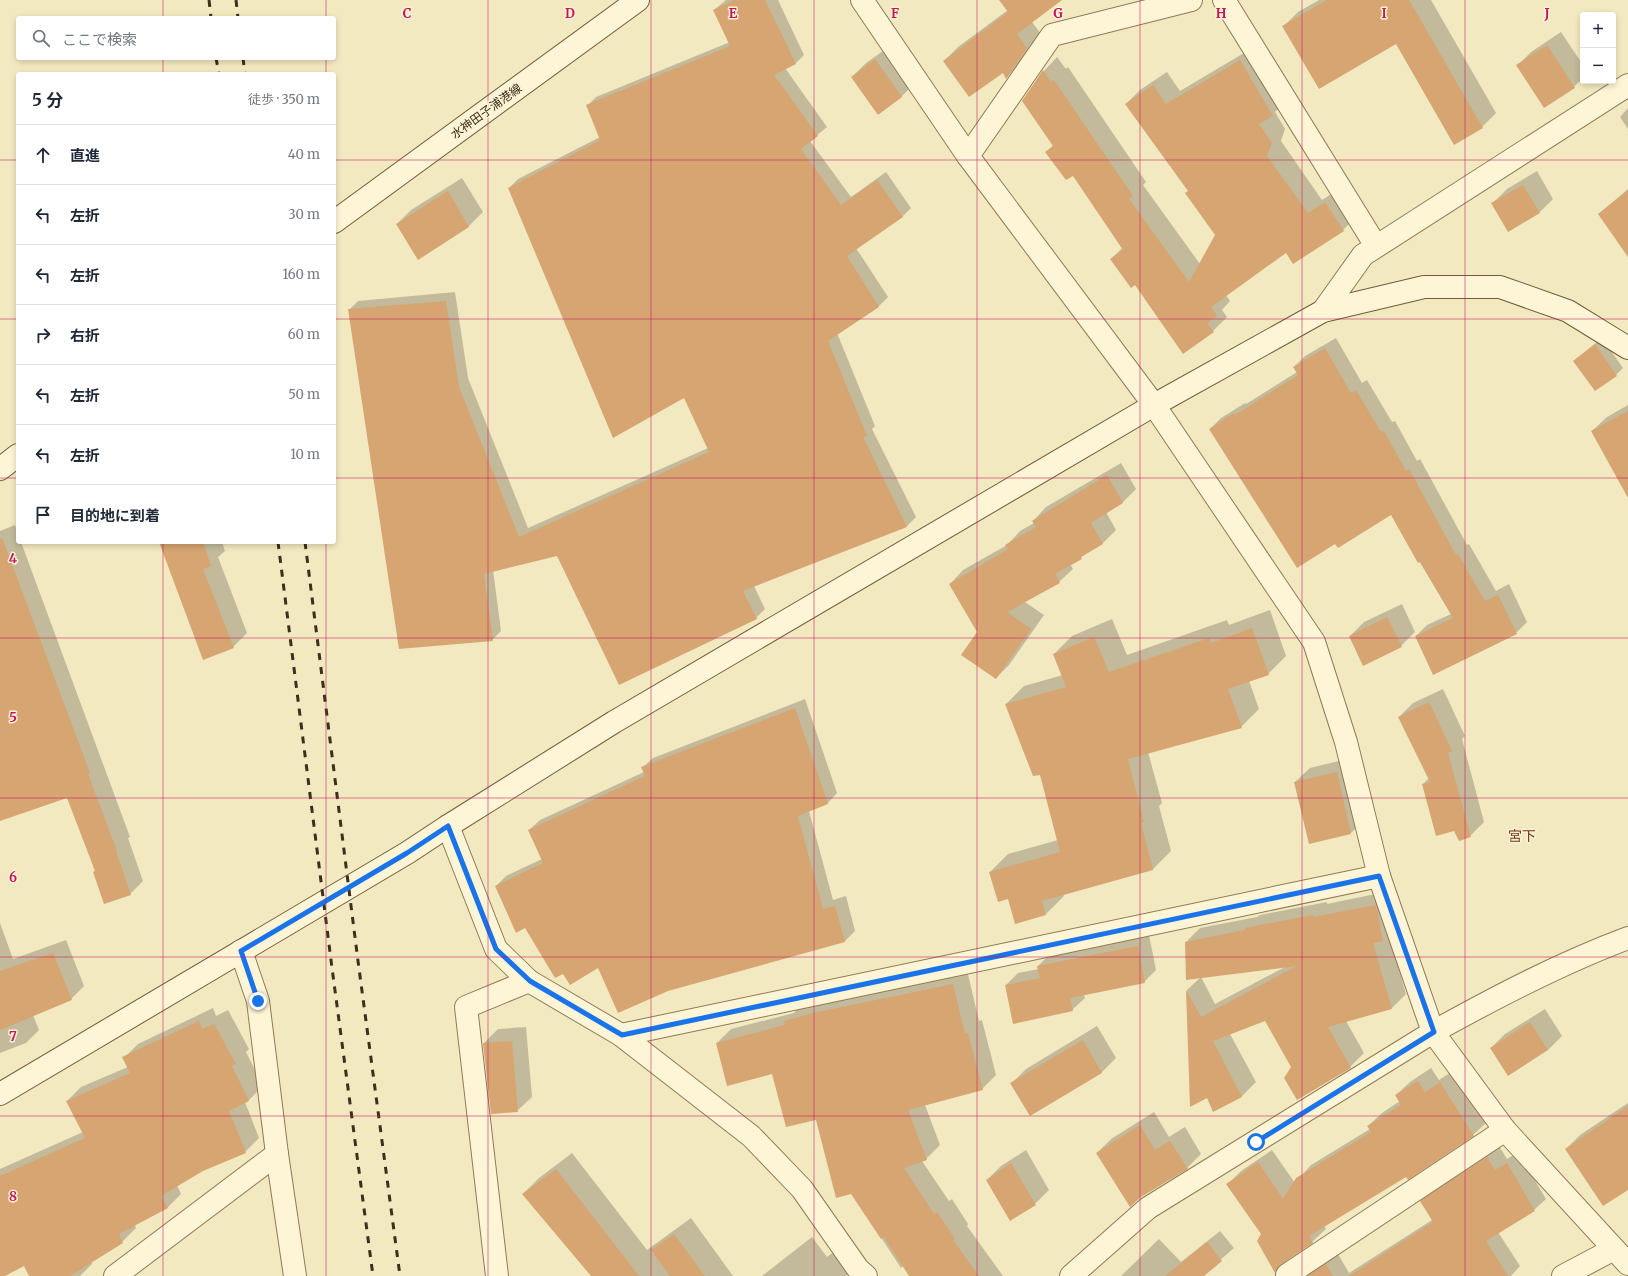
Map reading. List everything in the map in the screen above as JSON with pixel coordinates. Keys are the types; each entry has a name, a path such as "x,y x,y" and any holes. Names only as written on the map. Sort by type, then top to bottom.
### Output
{"street":[{"name":"水神田子浦港線","path":"336,221 638,0"},
{"path":"862,0 968,156 1154,405 1314,642 1346,742 1379,876 1434,1032 1506,1130 1621,1256 1562,1276"},
{"path":"968,156 1052,35 1191,0"},
{"path":"1224,0 1376,246"},
{"path":"1323,311 1363,255 1628,85"},
{"path":"0,1094 407,853 614,722 1154,405 1323,311 1424,287 1500,287 1568,311 1628,348"},
{"path":"0,469 16,457"},
{"path":"448,826 496,949 530,981 622,1035 750,1136 802,1188 858,1269 866,1276"},
{"path":"622,1035 1379,876"},
{"path":"1071,1276 1148,1208 1434,1032 1468,1012 1589,953 1628,938"},
{"path":"241,951 258,1001 277,1154 295,1276"},
{"path":"497,1276 466,1007 530,981"},
{"path":"1287,1275 1506,1130"},
{"path":"114,1276 277,1154"}],"building":[{"path":"734,0 765,0 796,64 774,75 818,136 801,149 841,205 877,180 903,217 847,256 879,307 828,341 867,436 863,437 907,527 743,591 757,619 619,685 557,556 484,574 493,641 399,649 348,309 446,301 459,387 519,537 709,452 684,398 613,438 508,188 600,140 586,105 730,46 713,10"},
{"path":"999,0 1062,0 1017,34 1027,48 1006,79 1003,73 969,97 943,61 1008,12"},
{"path":"1327,0 1409,0 1483,128 1454,145 1396,44 1319,89 1282,26"},
{"path":"1547,45 1575,88 1544,108 1516,65"},
{"path":"875,59 902,97 878,115 851,77"},
{"path":"1240,60 1273,116 1259,124 1272,143 1267,156 1308,213 1325,202 1344,231 1293,264 1286,253 1211,307 1217,316 1207,323 1214,332 1183,354 1135,285 1131,288 1110,259 1123,250 1073,176 1066,180 1045,152 1053,146 1022,101 1043,70 1051,82 1054,80 1133,196 1129,199 1189,282 1215,235 1185,193 1188,191 1125,104 1153,85 1166,104"},
{"path":"1523,185 1540,213 1508,232 1491,203"},
{"path":"1628,190 1628,257 1598,214"},
{"path":"448,191 469,227 418,260 396,224"},
{"path":"1595,344 1617,376 1595,391 1573,361"},
{"path":"1325,348 1351,393 1356,390 1381,432 1384,431 1406,471 1409,469 1456,555 1458,554 1485,601 1498,595 1517,634 1433,675 1415,636 1453,618 1420,562 1418,563 1391,515 1338,548 1335,544 1297,568 1209,429 1234,413 1235,415 1298,375 1293,367"},
{"path":"1628,411 1628,498 1591,431"},
{"path":"1107,475 1123,503 1091,523 1103,544 1081,557 1082,559 1055,574 1060,583 1007,612 1031,629 996,679 961,655 977,632 949,584 1008,549 1005,545 1036,527 1032,521"},
{"path":"2,538 90,773 88,774 117,851 131,895 104,904 93,872 95,871 67,798 0,821 0,539"},
{"path":"160,544 204,544 211,566 203,569 234,648 203,660"},
{"path":"1387,617 1402,647 1363,666 1349,636"},
{"path":"1252,628 1269,675 1228,689 1242,728 1128,759 1144,822 1141,823 1153,870 1042,901 1046,915 1015,924 1008,899 998,902 989,872 1060,852 1040,775 1033,776 1005,704 1066,687 1053,654 1094,637 1109,672 1209,638 1211,643"},
{"path":"1429,702 1452,751 1448,753 1471,837 1459,841 1454,831 1436,836 1422,784 1430,782 1398,717"},
{"path":"795,708 828,804 798,816 823,909 835,906 845,942 668,991 618,1013 598,968 570,985 563,974 555,978 525,928 516,933 495,886 543,863 528,830 645,776 641,767"},
{"path":"1337,772 1351,834 1309,844 1294,782"},
{"path":"1376,905 1383,941 1373,943 1392,1009 1328,1027 1351,1068 1297,1100 1284,1078 1291,1067 1265,1021 1213,1041 1242,1097 1213,1112 1207,1098 1190,1107 1186,990 1201,1017 1297,966 1186,980 1185,942 1245,930 1245,928"},
{"path":"1138,946 1145,983 1070,998 1073,1011 1013,1024 1005,985 1040,978 1037,966"},
{"path":"53,953 72,1000 0,1030 0,971"},
{"path":"953,984 965,1034 968,1033 983,1090 908,1110 927,1160 904,1168 934,1214 937,1212 955,1239 953,1240 979,1276 909,1276 884,1237 881,1239 851,1194 836,1198 816,1120 786,1127 772,1074 727,1086 716,1043 785,1025 784,1021 813,1013"},
{"path":"199,1021 202,1029 214,1024 236,1064 232,1066 249,1101 229,1111 246,1153 203,1171 161,1196 168,1208 119,1234 123,1243 70,1276 29,1276 24,1266 5,1276 0,1276 0,1176 85,1138 66,1101 130,1073 122,1057"},
{"path":"1530,1022 1548,1050 1508,1076 1490,1048"},
{"path":"1083,1040 1102,1073 1030,1116 1010,1083"},
{"path":"512,1041 518,1112 491,1114 483,1043"},
{"path":"1418,1081 1425,1092 1440,1082 1474,1136 1408,1180 1406,1177 1309,1236 1313,1243 1280,1265 1275,1273 1257,1241 1261,1234 1226,1184 1258,1162 1283,1199 1296,1178 1371,1132 1367,1126 1401,1105 1395,1095"},
{"path":"1628,1106 1628,1190 1603,1206 1565,1149"},
{"path":"1140,1125 1155,1150 1170,1141 1188,1169 1141,1197 1130,1207 1096,1153"},
{"path":"1487,1157 1495,1170 1507,1163 1535,1211 1486,1241 1508,1276 1349,1276 1433,1222 1420,1201"},
{"path":"1011,1163 1036,1205 1010,1221 986,1180"},
{"path":"556,1169 639,1276 591,1276 522,1194"},
{"path":"674,1234 705,1276 670,1276 651,1250"},
{"path":"1207,1242 1222,1261 1204,1276 1165,1276"},
{"path":"1326,1264 1333,1276 1308,1276"}],"railway":[{"path":"209,0 211,16"},
{"path":"236,0 238,16"},
{"path":"216,60 219,72"},
{"path":"243,60 245,72"},
{"path":"278,544 373,1276"},
{"path":"305,544 358,961 400,1276"}],"district":[{"name":"宮下","path":"1522,836"}],"route":[{"path":"258,1001 241,951 407,853 448,826 496,949 530,981 622,1035 1379,876 1434,1032 1256,1142"}]}
